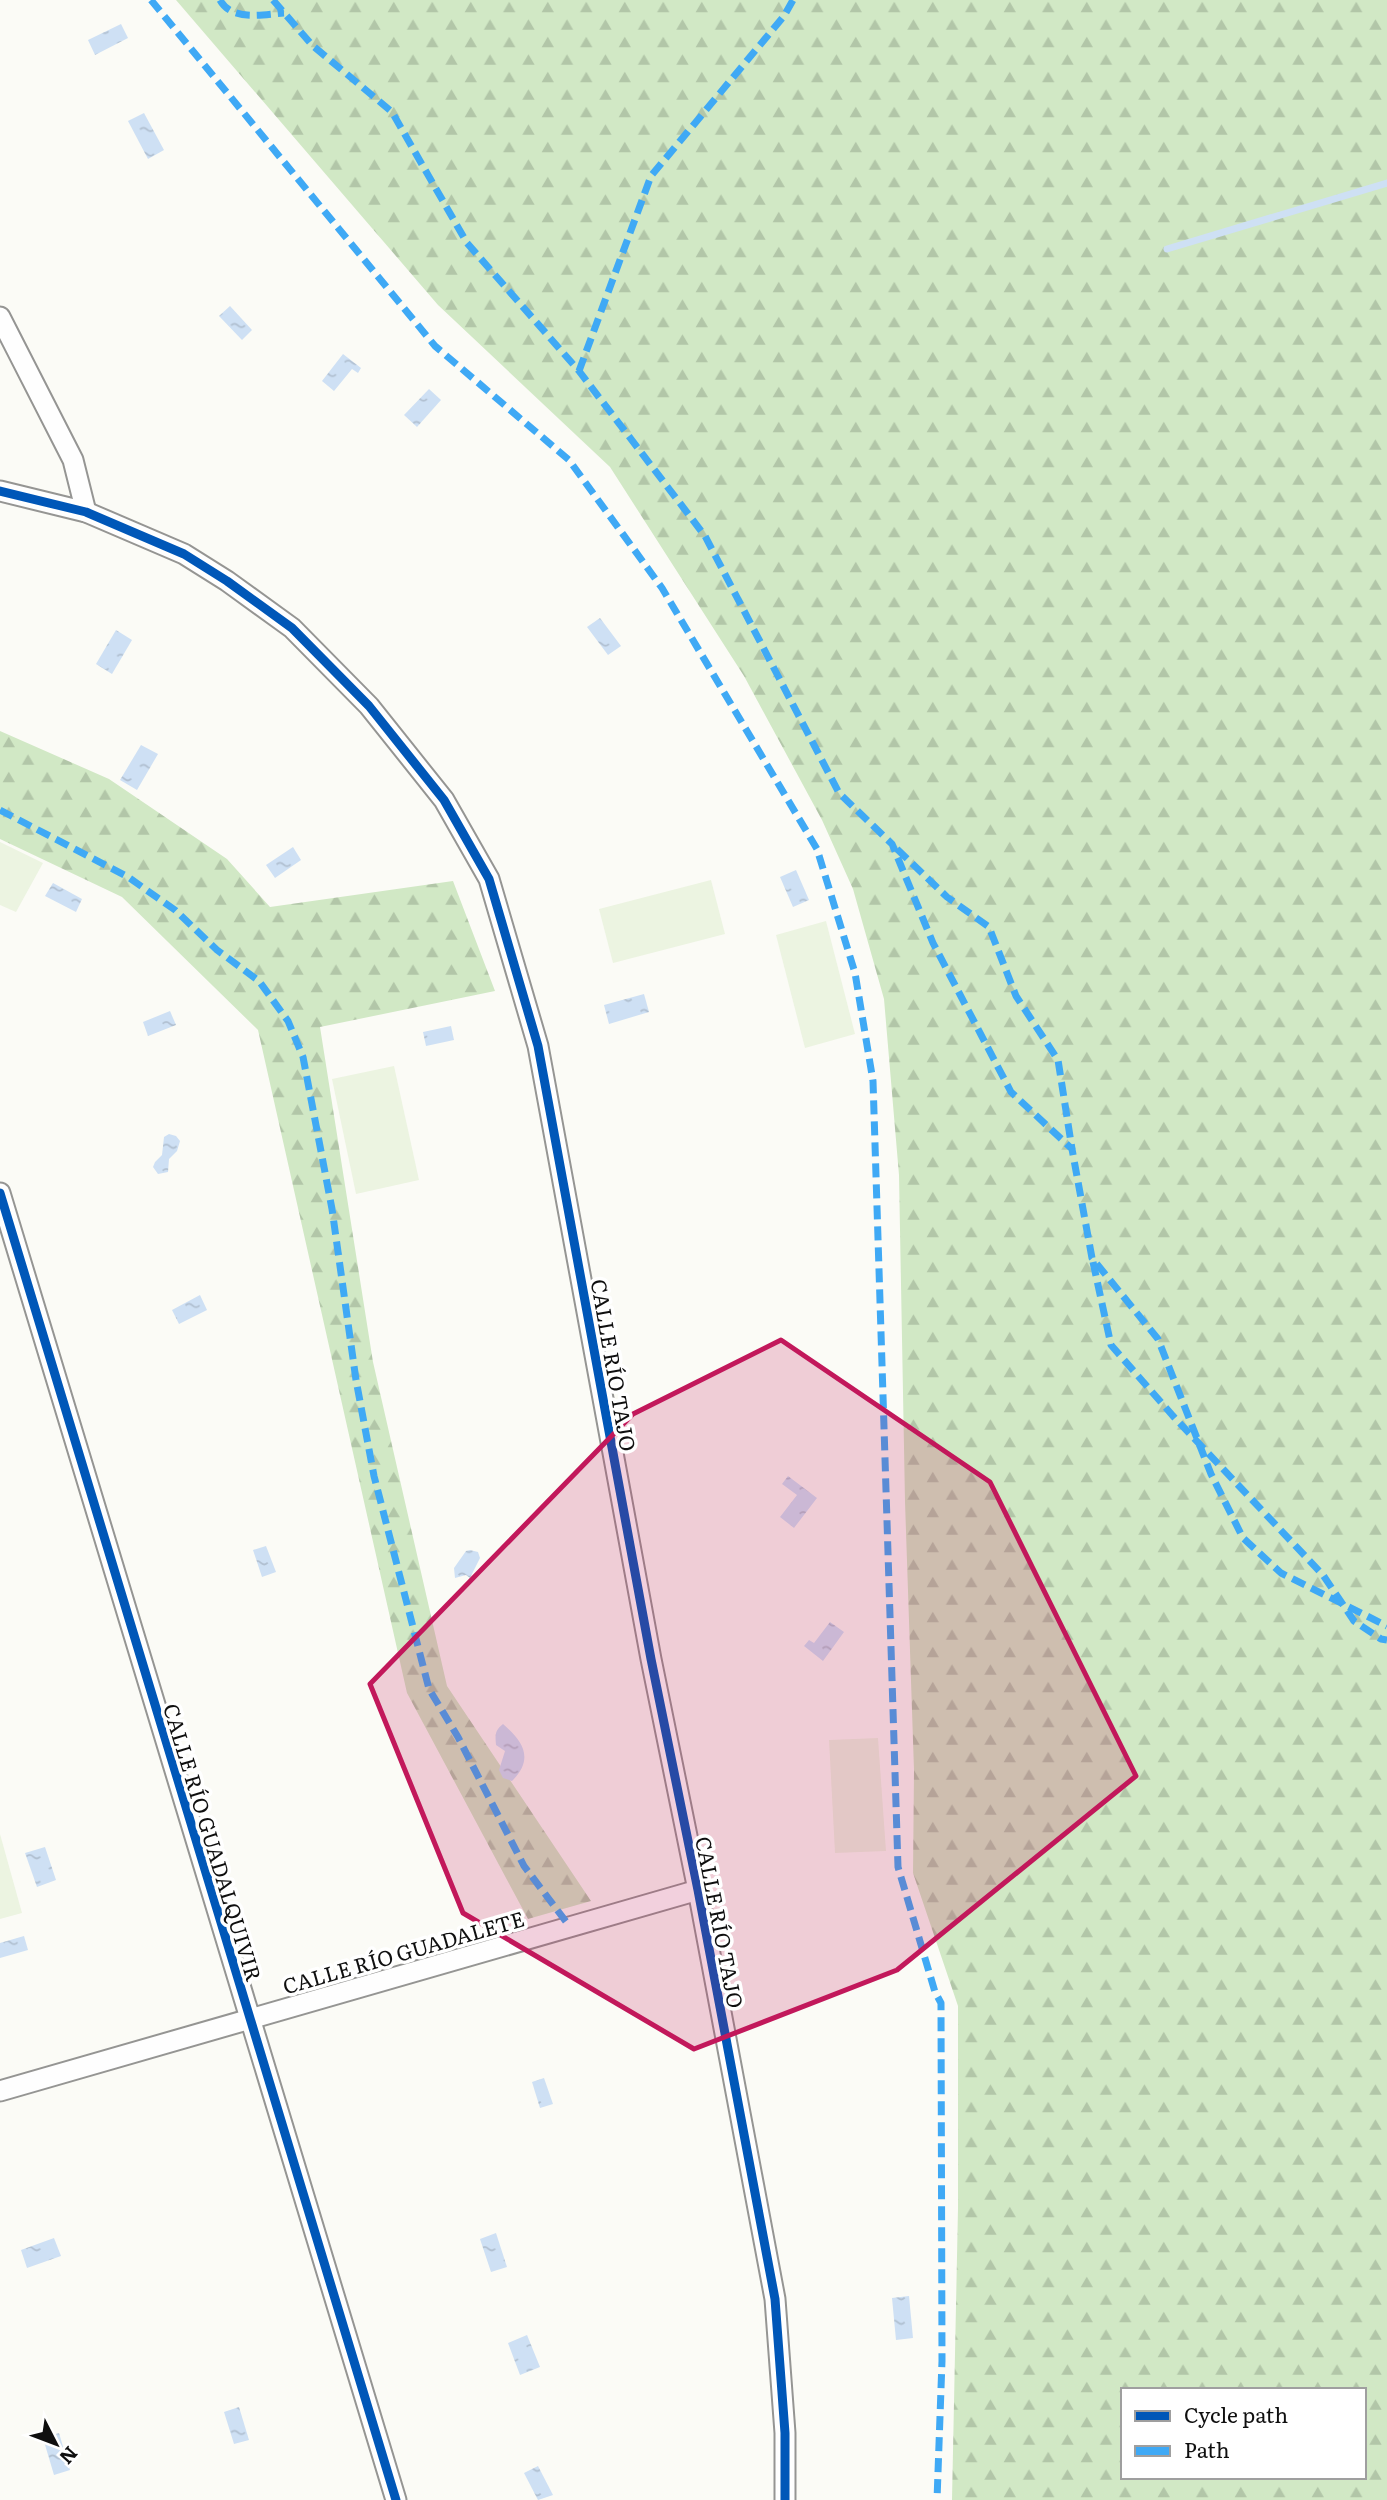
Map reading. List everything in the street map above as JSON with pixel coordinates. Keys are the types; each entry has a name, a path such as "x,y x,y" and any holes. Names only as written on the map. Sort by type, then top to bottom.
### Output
{"street":[{"path":"0,317 73,460 86,512"},
{"name":"CALLE RÍO TAJO","path":"0,491 86,512 184,554 292,628 369,706 436,790 489,879 538,1046 651,1659 698,1890 775,2299 785,2433 785,2500"},
{"name":"CALLE RÍO GUADALQUIVIR","path":"0,1194 396,2500"},
{"name":"CALLE RÍO GUADALETE","path":"0,2091 698,1890"}],"highlighted area":[{"path":"781,1340 990,1482 1136,1776 897,1970 694,2049 463,1913 370,1684 633,1414"}],"green space":[{"path":"176,0 1387,0 1387,2500 952,2500 958,2208 958,2006 913,1873 914,1770 905,1502 899,1175 884,999 853,889 822,820 744,676 610,467 438,305"},
{"path":"0,731 109,779 227,859 270,907 453,881 495,991 320,1027 373,1362 447,1686 591,1901 528,1919 407,1693 258,1030 122,897 0,839"},
{"path":"0,842 43,863 16,912 0,905"},
{"path":"711,880 725,934 613,963 599,909"},
{"path":"826,921 855,1034 805,1048 776,935"},
{"path":"394,1066 419,1180 356,1194 332,1079"},
{"path":"878,1738 886,1851 835,1853 829,1740"},
{"path":"0,1834 22,1913 0,1919"}],"water":[{"path":"121,24 128,38 95,55 88,40"},
{"path":"144,113 164,150 148,159 128,121"},
{"path":"230,306 252,330 242,340 219,316"},
{"path":"343,354 361,368 358,373 352,369 334,391 322,381"},
{"path":"429,389 441,400 417,427 404,415"},
{"path":"600,618 621,646 608,655 587,627"},
{"path":"116,630 132,640 112,674 96,664"},
{"path":"141,745 158,754 137,790 120,780"},
{"path":"293,847 301,860 275,878 266,865"},
{"path":"796,870 809,900 793,907 780,877"},
{"path":"53,883 82,899 76,912 45,896"},
{"path":"644,994 649,1012 609,1024 604,1005"},
{"path":"170,1011 176,1025 148,1036 143,1022"},
{"path":"451,1026 454,1040 426,1046 423,1032"},
{"path":"169,1134 180,1141 177,1151 169,1159 168,1172 158,1174 153,1167 162,1155 164,1137"},
{"path":"200,1295 207,1310 179,1324 172,1310"},
{"path":"788,1476 817,1498 794,1528 780,1517 797,1495 782,1484"},
{"path":"266,1546 276,1572 262,1577 253,1550"},
{"path":"466,1551 478,1552 480,1558 470,1578 466,1575 455,1578 454,1568"},
{"path":"830,1622 844,1632 823,1661 804,1646 809,1640 814,1643"},
{"path":"503,1724 516,1737 524,1751 523,1765 512,1781 503,1778 499,1770 505,1751 496,1745 496,1736 498,1728"},
{"path":"45,1847 56,1880 37,1887 25,1853"},
{"path":"24,1936 28,1950 0,1958 0,1943"},
{"path":"544,2078 553,2104 540,2108 532,2082"},
{"path":"496,2233 507,2267 491,2272 480,2239"},
{"path":"54,2238 61,2256 27,2268 21,2250"},
{"path":"909,2296 913,2338 896,2340 892,2298"},
{"path":"527,2335 540,2367 520,2375 508,2343"},
{"path":"239,2407 249,2440 234,2444 224,2412"},
{"path":"59,2433 70,2470 54,2475 43,2438"},
{"path":"538,2466 553,2495 538,2500 524,2473"}],"waterway":[{"path":"1167,249 1387,183"}],"marked path":[{"path":"151,0 435,346 569,460 662,588 817,849 855,973 873,1081 898,1867 935,1992 941,2003 942,2361 937,2500"},
{"path":"220,0 225,7 240,14 284,13"},
{"path":"273,0 312,45 392,112 467,243 579,371 705,536 839,793 892,844 933,943 1011,1092 1072,1149 1092,1258 1158,1339 1211,1474 1243,1538 1281,1573 1387,1626"},
{"path":"579,371 651,176 784,16 793,0"},
{"path":"0,810 128,877 175,910 217,950 259,981 288,1021 303,1057 332,1209 356,1380 374,1476 429,1689 458,1737 524,1866 570,1927"},
{"path":"897,849 947,897 989,927 1016,996 1058,1060 1072,1149"},
{"path":"1093,1262 1111,1345 1173,1416 1323,1575 1354,1621 1381,1639 1387,1640"}],"cycle path":[{"path":"0,491 86,512 184,554 292,628 369,706 444,800 489,879 538,1046 651,1659 698,1890 775,2299 785,2433 785,2500"},
{"path":"0,1193 396,2500"}]}
